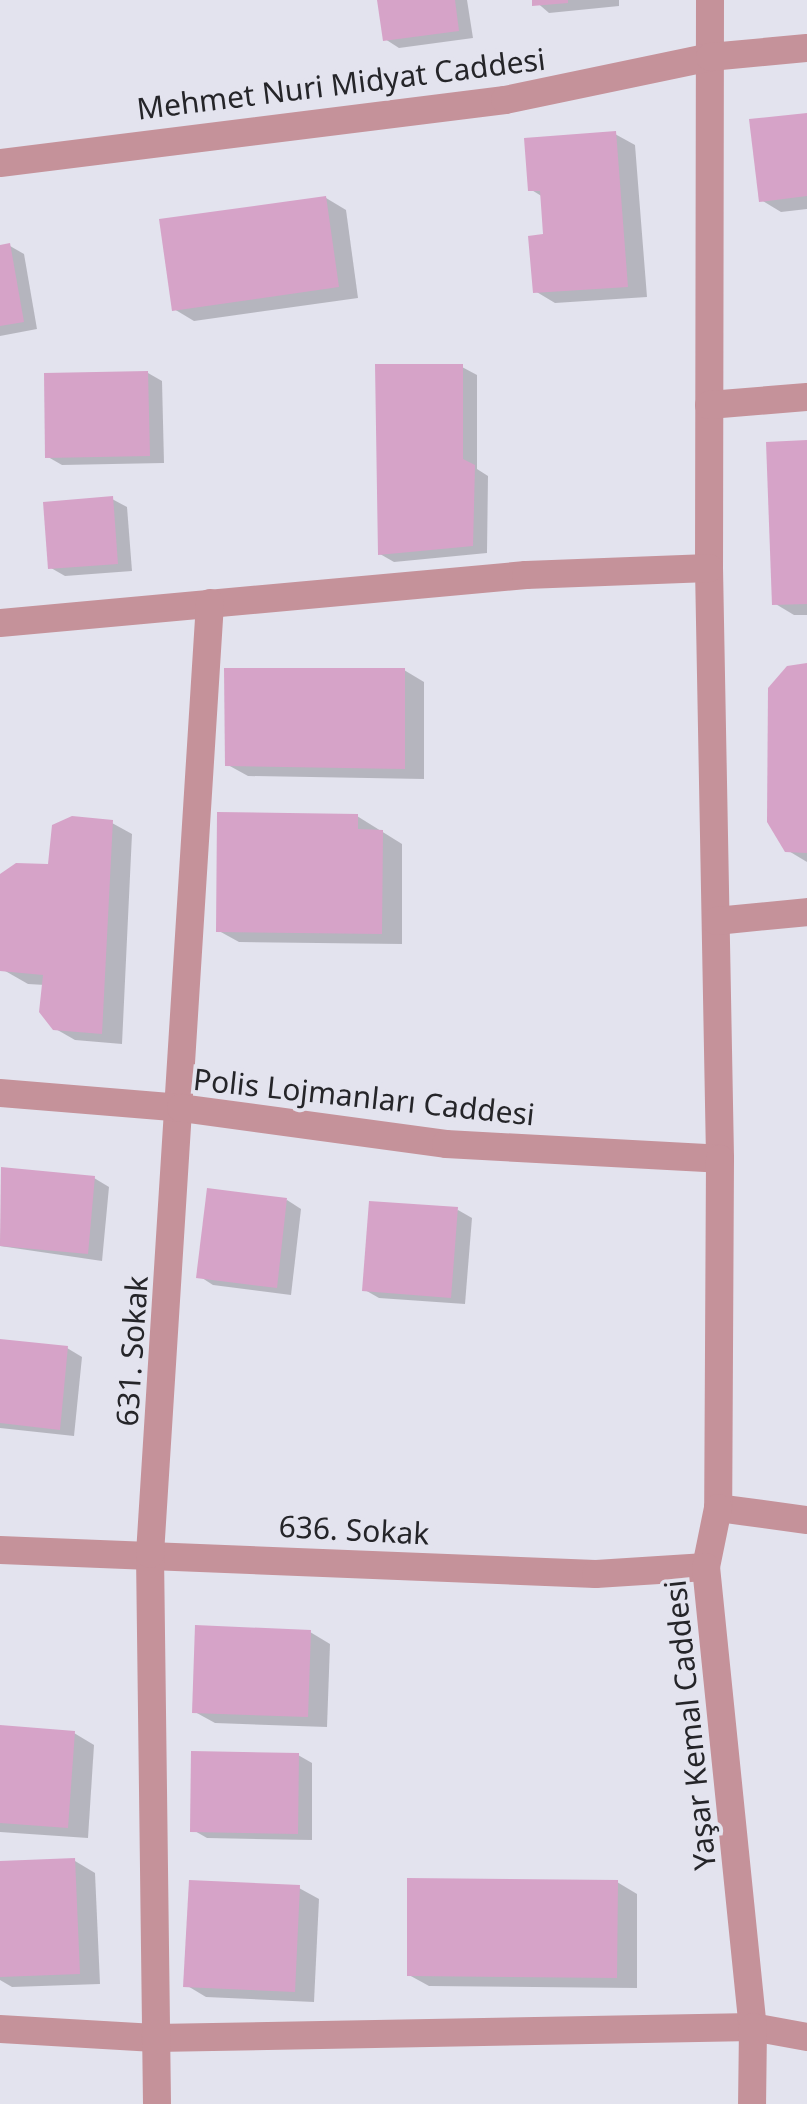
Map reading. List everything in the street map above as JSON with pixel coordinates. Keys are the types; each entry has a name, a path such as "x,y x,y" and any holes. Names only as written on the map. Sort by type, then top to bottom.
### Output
{"street":[{"name":"Yaşar Kemal Caddesi","path":"710,0 709,568 720,1160 718,1508 706,1567 753,2026 752,2104"},
{"name":"Mehmet Nuri Midyat Caddesi","path":"0,163 506,100 710,57 807,48"},
{"path":"709,405 807,396"},
{"path":"0,623 526,575 709,568"},
{"name":"631. Sokak","path":"156,2104 150,1554 210,603"},
{"path":"716,920 807,912"},
{"name":"Polis Lojmanları Caddesi","path":"0,1094 181,1108 446,1144 720,1160"},
{"path":"718,1508 807,1520"},
{"name":"636. Sokak","path":"0,1550 596,1574 706,1567"},
{"path":"0,2029 155,2038 753,2026 807,2036"}],"building":[{"path":"377,0 455,0 459,31 383,41"},
{"path":"532,0 568,0 568,3 532,6"},
{"path":"807,113 807,196 759,202 749,119"},
{"path":"616,131 628,287 533,293 528,236 543,234 540,191 528,191 524,138"},
{"path":"326,196 339,287 172,311 159,219"},
{"path":"10,243 24,322 0,326 0,245"},
{"path":"375,364 463,364 463,459 475,465 473,546 378,555"},
{"path":"148,371 150,456 45,458 44,373"},
{"path":"807,440 807,604 772,605 766,442"},
{"path":"113,496 118,564 48,569 43,502"},
{"path":"807,663 807,853 785,852 767,822 768,688 787,666"},
{"path":"224,668 405,668 405,769 225,766"},
{"path":"217,812 358,814 358,829 383,830 382,934 216,932"},
{"path":"72,816 113,820 102,1034 53,1030 39,1012 43,975 0,971 0,874 16,863 48,864 52,825"},
{"path":"1,1167 95,1176 88,1254 0,1246"},
{"path":"207,1188 287,1198 277,1288 196,1278"},
{"path":"369,1201 458,1207 451,1298 362,1291"},
{"path":"0,1339 68,1346 60,1430 0,1423"},
{"path":"195,1625 311,1630 308,1717 192,1713"},
{"path":"0,1725 75,1731 68,1828 0,1823"},
{"path":"191,1751 299,1753 298,1834 190,1832"},
{"path":"75,1858 80,1974 0,1977 0,1861"},
{"path":"407,1878 618,1880 617,1978 407,1976"},
{"path":"189,1880 300,1885 295,1992 183,1987"}]}
